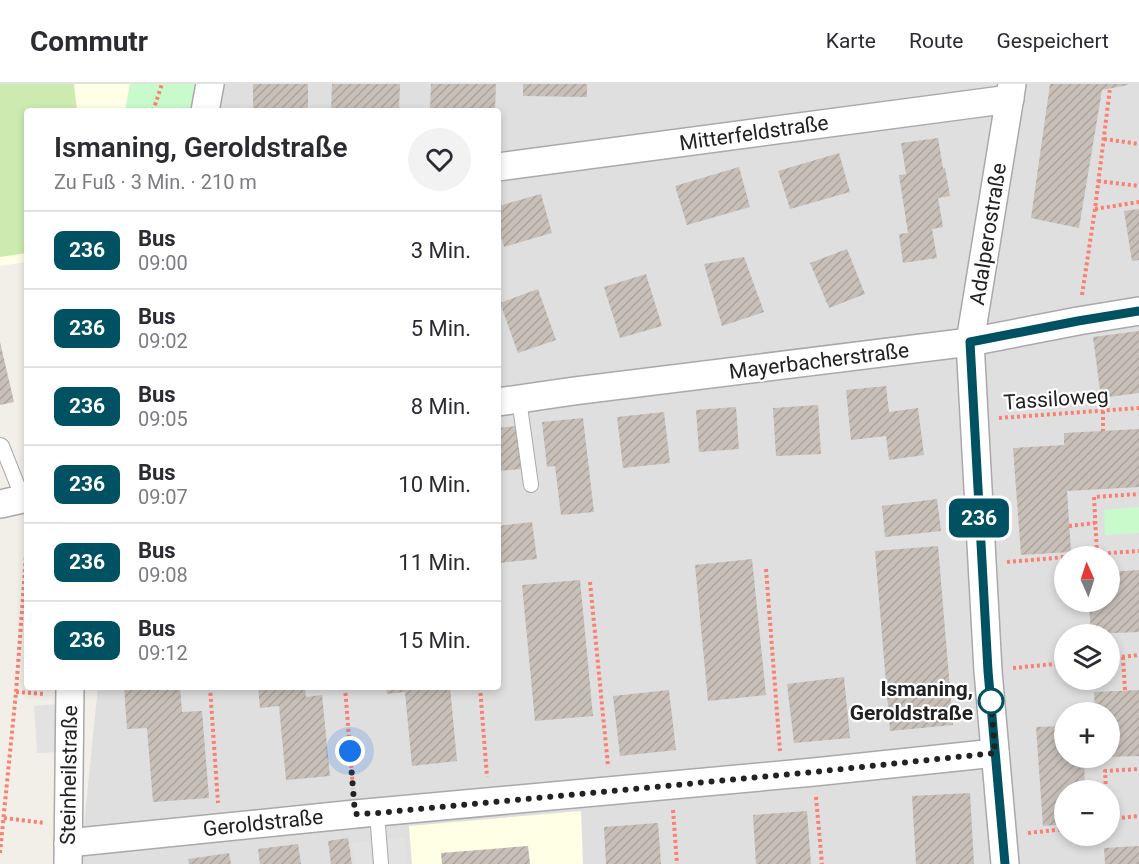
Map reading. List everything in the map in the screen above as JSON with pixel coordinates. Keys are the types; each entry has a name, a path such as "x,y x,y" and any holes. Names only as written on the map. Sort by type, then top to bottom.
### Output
{"street":[{"path":"206,108 210,84"},
{"name":"Mitterfeldstraße","path":"501,167 1011,91"},
{"name":"Adalperostraße","path":"1005,864 988,671 970,342 1011,91"},
{"name":"Mayerbacherstraße","path":"509,401 586,389 970,342 1139,311"},
{"name":"Steinheilstraße","path":"68,844 70,690"},
{"name":"Geroldstraße","path":"68,844 995,753"}],"lane":[{"path":"509,401 531,484"},
{"path":"0,445 17,500"},
{"path":"366,813 381,864"}],"path":[{"path":"154,108 162,84"},
{"path":"1078,321 1110,88"},
{"path":"1104,139 1139,144"},
{"path":"1098,181 1139,186"},
{"path":"1095,209 1139,202"},
{"name":"Tassiloweg","path":"974,419 1139,408"},
{"path":"1102,411 1103,431"},
{"path":"1096,546 1094,497 1139,495"},
{"path":"1069,526 1095,523"},
{"path":"1120,552 1139,551"},
{"path":"982,565 1054,557"},
{"path":"766,569 782,775"},
{"path":"0,853 24,579"},
{"path":"590,582 610,791"},
{"path":"1120,657 1139,655"},
{"path":"1123,657 1125,690"},
{"path":"988,671 1054,664"},
{"path":"210,690 220,828"},
{"path":"346,690 366,813"},
{"path":"480,690 490,802"},
{"path":"1106,780 1106,771 1139,769"},
{"path":"814,772 822,864"},
{"path":"671,785 677,864"},
{"path":"1120,818 1139,816"},
{"path":"4,818 68,844"},
{"path":"1003,836 1054,830"}],"shaded area":[{"path":"0,84 130,84 126,108 24,108 24,262 0,266"},
{"path":"225,84 1139,84 1139,864 80,864 98,690 501,690 501,108 220,108"},
{"path":"56,704 59,752 37,753 34,706"},
{"path":"581,811 583,864 412,864 409,826"},
{"path":"405,837 407,864 388,864 385,839"},
{"path":"369,841 372,864 355,864 352,843"}],"green space":[{"path":"0,84 74,84 77,108 24,108 24,253 0,257"},
{"path":"130,84 199,84 195,108 126,108"},
{"path":"1139,507 1139,533 1105,535 1104,510"}],"building":[{"path":"253,84 308,84 308,108 253,108"},
{"path":"332,84 400,84 399,108 331,108"},
{"path":"431,84 496,84 495,108 430,108"},
{"path":"523,84 587,84 587,97 523,96"},
{"path":"1050,84 1128,84 1102,90 1079,228 1031,218"},
{"path":"938,138 950,196 938,198 943,227 932,229 937,258 903,263 899,234 908,233 899,175 906,174 901,143"},
{"path":"839,153 850,192 790,209 778,171"},
{"path":"739,167 750,207 687,225 675,186"},
{"path":"541,194 552,233 504,247 501,236 501,205"},
{"path":"1139,209 1139,260 1132,261 1124,211"},
{"path":"847,249 865,294 829,308 810,263"},
{"path":"744,257 764,312 722,326 704,264"},
{"path":"646,274 662,326 620,338 604,287"},
{"path":"538,289 556,340 518,353 501,303"},
{"path":"1139,331 1139,393 1101,398 1093,337"},
{"path":"0,342 14,402 0,405"},
{"path":"886,386 889,412 918,408 924,455 889,460 886,436 851,440 846,390"},
{"path":"818,405 821,454 776,456 773,408"},
{"path":"736,407 739,449 699,452 696,410"},
{"path":"664,412 670,463 623,468 617,417"},
{"path":"583,418 594,512 561,515 555,466 547,467 542,422"},
{"path":"516,426 521,469 501,471 501,428"},
{"path":"1139,429 1139,487 1067,491 1071,546 1054,546 1054,553 1021,555 1013,448 1064,445 1064,433"},
{"path":"937,499 941,531 885,537 882,506"},
{"path":"532,522 537,559 501,563 501,526"},
{"path":"938,546 953,725 890,731 875,551"},
{"path":"752,559 766,695 708,701 695,565"},
{"path":"1139,570 1139,632 1120,633 1120,624 1090,624 1090,612 1120,612 1120,571"},
{"path":"580,580 593,716 535,721 522,585"},
{"path":"844,677 850,738 794,743 787,684"},
{"path":"124,690 180,690 182,712 202,711 209,798 153,802 147,728 127,729"},
{"path":"258,690 305,690 306,697 322,695 330,776 286,780 279,706 260,708"},
{"path":"386,690 450,690 457,761 412,766 405,692 387,694"},
{"path":"669,690 676,750 620,756 613,696"},
{"path":"1139,690 1139,756 1120,757 1120,702 1094,702 1094,692"},
{"path":"1054,726 1054,768 1084,768 1085,780 1054,780 1054,825 1043,826 1036,727"},
{"path":"970,793 974,864 916,864 912,796"},
{"path":"807,811 811,864 756,864 753,815"},
{"path":"658,823 661,864 606,864 604,827"},
{"path":"348,838 352,864 331,864 328,841"},
{"path":"298,844 301,864 260,864 258,849"},
{"path":"528,846 530,864 442,864 441,853"},
{"path":"1139,846 1139,864 1105,864 1104,848"},
{"path":"229,853 231,864 189,864 188,859"}],"bus line":[{"name":"236","path":"1005,864 988,671 970,342 1139,311"}],"place":[{"name":"Ismaning, Geroldstraße","path":"991,701"}],"route":[{"path":"350,751 355,814 377,813 995,753 991,701"}]}
